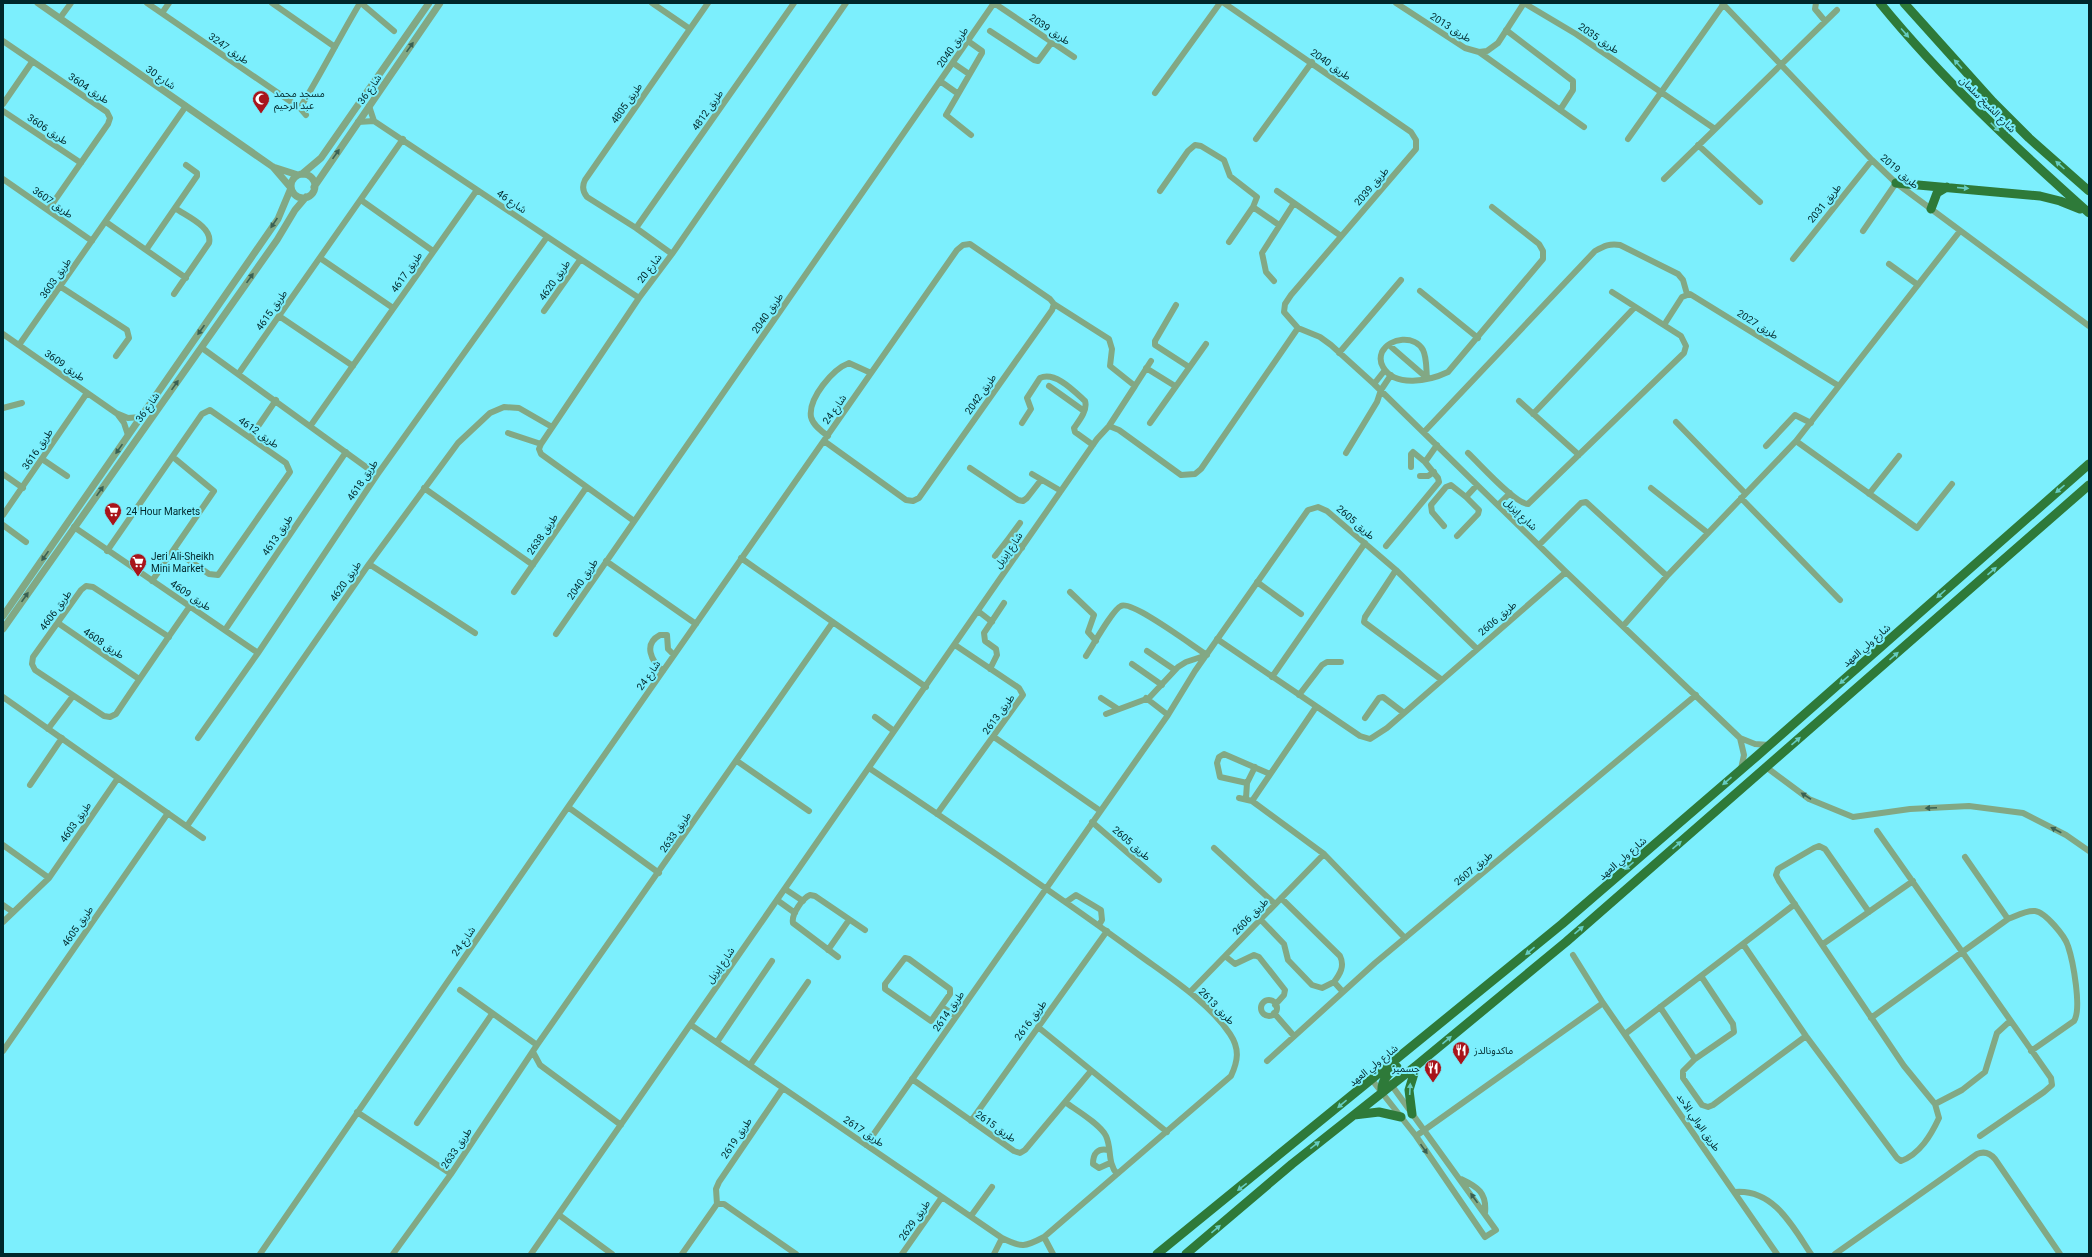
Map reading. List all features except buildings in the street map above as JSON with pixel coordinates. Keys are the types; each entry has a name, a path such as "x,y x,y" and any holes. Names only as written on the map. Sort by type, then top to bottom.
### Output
{"main road":[{"name":"شارع الشيخ سلمان","path":"1880,3 1940,71 1990,123 2089,214"},
{"name":"شارع الشيخ سلمان","path":"1904,3 2019,128 2089,191"},
{"path":"1896,183 2040,196 2060,201 2089,214"},
{"path":"1931,209 1937,193 1947,187"},
{"name":"شارع ولي العهد","path":"1386,1078 1463,1012 1478,994 1562,924 1757,756 2089,464"},
{"name":"شارع ولي العهد","path":"1158,1254 1372,1080 1386,1078 1417,1065 1566,942 2089,485"},
{"path":"1757,756 1766,767"},
{"path":"1412,1114 1409,1090 1417,1065"},
{"path":"1186,1254 1292,1164 1382,1092 1382,1087 1386,1078"},
{"path":"1353,1115 1379,1112 1401,1118"}],"street":[{"name":"شارع 30","path":"38,3 273,167 291,188"},
{"path":"60,18 71,3"},
{"name":"طريق 3247","path":"147,3 300,108 306,116"},
{"path":"162,13 169,3"},
{"path":"272,3 335,47"},
{"path":"300,108 360,3 394,31"},
{"name":"شارع 36","path":"300,175 321,158 429,3"},
{"name":"شارع 36","path":"314,187 440,3"},
{"path":"652,3 690,29"},
{"name":"طريق 4805","path":"636,228 587,196 583,190 585,180 708,3"},
{"name":"طريق 4812","path":"636,228 794,3"},
{"name":"شارع 20","path":"541,444 639,298 672,254 846,3"},
{"name":"طريق 2040","path":"556,634 994,3"},
{"name":"طريق 2039","path":"994,3 1074,57"},
{"path":"1155,92 1220,3"},
{"name":"طريق 2040","path":"1224,3 1312,62 1411,132 1416,140 1416,148"},
{"name":"طريق 2013","path":"1396,3 1465,48 1479,52 1493,48 1524,3"},
{"name":"طريق 2035","path":"1524,3 1576,34 1715,129"},
{"path":"1816,3 1815,9 1825,21"},
{"path":"1628,139 1662,93 1722,4"},
{"name":"طريق 2019","path":"1722,4 1896,183 2089,326"},
{"path":"1664,179 1837,10"},
{"path":"1506,30 1573,81 1573,90 1560,110"},
{"path":"990,31 1034,60 1038,61 1042,58 1052,42"},
{"name":"طريق 3604","path":"3,41 108,112 110,118 108,124 48,210"},
{"path":"968,41 982,51 946,115 970,135"},
{"path":"1479,52 1584,127"},
{"path":"3,104 32,62"},
{"path":"1256,139 1312,62"},
{"path":"953,63 969,74"},
{"path":"940,81 957,93"},
{"name":"طريق 3603","path":"19,345 61,287 186,106"},
{"path":"358,122 374,121 369,106"},
{"name":"طريق 3606","path":"3,111 81,163"},
{"name":"شارع 46","path":"374,121 639,298"},
{"name":"طريق 4615","path":"239,373 403,140"},
{"path":"1160,191 1188,151 1195,145 1201,146 1224,160 1230,176 1255,193 1257,196 1253,207 1229,242"},
{"path":"1698,145 1760,202"},
{"name":"طريق 2039","path":"1284,312 1285,304 1291,295 1416,148"},
{"name":"طريق 2031","path":"1792,259 1872,160"},
{"path":"146,250 197,175 186,165"},
{"name":"شارع 30","path":"273,167 300,175"},
{"path":"300,175 310,177 314,187 312,193 306,197 297,196 291,188 292,180 300,175"},
{"name":"طريق 3607","path":"3,179 92,241"},
{"path":"1863,231 1896,183"},
{"name":"شارع 36","path":"3,616 278,219 291,188"},
{"name":"طريق 4617","path":"311,425 477,190"},
{"path":"1277,191 1341,236"},
{"name":"شارع 36","path":"3,629 202,348 277,240 295,210 306,197"},
{"path":"361,200 433,251"},
{"path":"1274,281 1266,272 1262,253 1294,203"},
{"path":"1253,207 1280,225"},
{"path":"1427,378 1426,360 1424,351 1420,345 1406,339 1385,348 1381,356 1385,370 1391,376 1405,382 1427,378 1444,374 1451,370 1541,262 1544,255 1539,244 1492,207"},
{"path":"174,294 186,278 210,238 207,230 175,208"},
{"path":"106,222 186,278"},
{"path":"636,228 672,254"},
{"path":"1624,626 1668,576 1811,423 1960,231"},
{"name":"طريق 4618","path":"198,738 258,652 377,475 546,237"},
{"name":"شارع 24","path":"260,1254 568,807 957,250 963,245 970,244 1050,299 1054,304"},
{"path":"1424,432 1595,251 1606,245 1620,246 1678,274 1683,280 1687,294 1682,297 1664,325"},
{"path":"320,258 394,308"},
{"name":"طريق 4620","path":"544,311 580,260"},
{"path":"1889,264 1918,285"},
{"path":"1339,353 1401,280"},
{"path":"61,287 127,330 128,338 116,356"},
{"path":"1420,291 1478,338"},
{"path":"1468,453 1510,493 1522,503 1528,504 1684,353 1686,346 1684,339 1612,292"},
{"name":"طريق 2027","path":"1687,294 1693,295 1839,386"},
{"path":"1054,304 1109,339 1112,350 1110,366 1135,386"},
{"name":"طريق 2042","path":"871,373 849,363 840,366 823,386 815,399 811,416 813,422 826,438 906,500 912,501 919,498 1052,310 1054,304"},
{"path":"1176,306 1155,341 1155,345 1189,367"},
{"path":"1533,414 1636,307"},
{"name":"شارع إيزيل","path":"1284,312 1298,328 1320,338 1381,390 1477,486 1740,738 1756,744 1769,745"},
{"path":"279,316 353,366"},
{"path":"1109,426 1119,430 1180,475 1195,474 1201,470 1298,328"},
{"name":"طريق 3609","path":"3,334 116,413 128,418 141,417"},
{"path":"1150,423 1206,344"},
{"path":"1389,345 1427,378"},
{"path":"202,348 311,425 377,475"},
{"name":"شارع إيزيل","path":"531,1254 1101,433 1109,426 1151,361"},
{"path":"1146,368 1175,386"},
{"path":"1374,384 1385,370"},
{"path":"1022,423 1031,409 1027,398 1040,378 1051,376 1058,379 1081,398 1086,406 1074,428 1075,432 1093,445"},
{"path":"1346,453 1377,402 1381,390 1391,376"},
{"path":"1049,386 1084,411"},
{"name":"طريق 3616","path":"3,515 87,393"},
{"path":"250,438 276,400"},
{"path":"1520,401 1579,455"},
{"path":"3,408 22,403"},
{"name":"طريق 4620","path":"187,826 369,564 458,443 497,409 504,406 519,408 552,427"},
{"name":"طريق 4612","path":"107,551 207,410 212,411 289,465 289,475 218,575 209,574 174,550"},
{"name":"طريق 3609","path":"116,413 124,423 128,435"},
{"path":"1766,446 1795,415 1811,423"},
{"path":"1676,422 1840,600"},
{"path":"508,433 541,444 539,449 540,454 634,521"},
{"path":"1796,440 1918,528 1952,484"},
{"path":"1425,462 1437,445"},
{"name":"طريق 4613","path":"225,630 346,452"},
{"path":"1386,546 1436,486 1438,478 1434,472 1413,452 1411,454 1411,467"},
{"path":"1869,494 1899,456"},
{"path":"152,581 214,491 173,457"},
{"path":"42,459 67,476"},
{"path":"970,468 1018,500 1023,501 1028,498 1041,480"},
{"path":"1420,476 1428,476 1434,472"},
{"path":"3,474 23,488"},
{"path":"1032,474 1061,491"},
{"path":"1444,526 1432,512 1431,505 1446,487 1451,485 1466,497 1478,510 1478,514 1457,536"},
{"path":"1466,497 1477,486"},
{"path":"424,488 533,565"},
{"name":"طريق 2638","path":"514,592 586,488"},
{"path":"1651,488 1708,533"},
{"path":"1498,506 1510,493"},
{"path":"1539,545 1581,503 1586,502 1668,576"},
{"name":"طريق 2605","path":"1099,810 1168,715 1195,671 1305,513 1311,508 1318,507 1324,509 1365,543 1396,570 1477,649"},
{"path":"995,556 1020,523"},
{"path":"3,525 26,542"},
{"name":"طريق 4609","path":"74,527 107,551 258,652"},
{"path":"1009,538 1022,548"},
{"path":"1272,677 1365,543"},
{"path":"741,558 926,687"},
{"path":"606,561 696,624"},
{"path":"369,564 475,634"},
{"path":"1396,570 1365,617 1364,622 1442,680"},
{"name":"طريق 2606","path":"1217,639 1366,740 1387,728 1566,572"},
{"path":"1257,582 1301,614"},
{"name":"طريق 4606","path":"169,637 93,587 86,586 81,590 33,657 32,664 35,670 73,696 104,716 110,717 116,714 139,679 169,637 190,606"},
{"path":"1070,592 1094,615 1088,632 1096,641"},
{"path":"990,669 998,655 996,649 983,638 984,633 1004,604"},
{"path":"1086,656 1116,609 1124,605 1132,606 1144,613 1207,655"},
{"path":"978,611 992,622"},
{"name":"طريق 2633","path":"393,1254 451,1174 532,1052 659,873 833,622"},
{"name":"طريق 4608","path":"58,623 139,679"},
{"path":"663,671 652,659 650,652 654,639 660,635 667,635 668,649 674,655"},
{"name":"طريق 2613","path":"938,814 1023,695 1019,688 955,645"},
{"path":"1147,651 1175,670"},
{"path":"1106,714 1146,698 1162,685 1175,670 1186,662 1207,655"},
{"path":"1299,695 1322,664 1327,662 1340,662"},
{"path":"1132,664 1162,685"},
{"name":"طريق 2607","path":"1267,1061 1405,938 1696,695"},
{"path":"48,729 73,696"},
{"path":"3,697 203,838"},
{"path":"1365,718 1379,698 1383,697 1404,713"},
{"path":"1101,698 1118,709"},
{"path":"1146,698 1168,715"},
{"path":"1246,799 1270,774 1316,707"},
{"path":"875,717 894,732"},
{"path":"994,737 1099,810 1046,888"},
{"path":"30,785 62,738"},
{"path":"1740,738 1744,755 1741,769"},
{"path":"1247,783 1220,777 1217,763 1219,757 1224,754 1270,774"},
{"path":"737,761 809,811"},
{"path":"1766,767 1809,799 1853,817 1910,809 1969,806 2023,813 2066,835 2089,851"},
{"name":"طريق 2613","path":"869,768 1046,888 1190,992 1219,1020 1231,1035 1238,1050 1237,1063 1231,1076 1044,1236 1028,1246"},
{"path":"1246,799 1247,783 1255,768"},
{"name":"طريق 4603","path":"3,922 49,878 118,778"},
{"path":"1246,799 1324,854 1405,938"},
{"path":"568,807 659,873"},
{"name":"طريق 4605","path":"3,1051 168,813"},
{"name":"طريق 2605","path":"1092,822 1159,880"},
{"path":"1877,831 1962,954 2051,1078 2052,1085 1980,1136"},
{"path":"3,845 49,878"},
{"path":"1743,944 1806,1036 1900,1160 1919,1149 1930,1136 1939,1118 1935,1104 1904,1066 1823,944 1778,881 1776,875 1778,869 1820,846 1825,849 1869,912"},
{"path":"1214,848 1275,904"},
{"name":"طريق 2606","path":"1190,992 1324,854"},
{"path":"1965,857 2008,919"},
{"path":"1823,944 1912,881"},
{"name":"طريق 2614","path":"866,1145 1046,888"},
{"path":"785,889 803,901"},
{"path":"838,957 793,923 792,919 795,913 808,896 813,895 865,930"},
{"path":"1066,902 1076,895 1101,910 1102,920 1099,925"},
{"path":"1260,919 1284,944 1288,960 1312,985 1322,988 1334,982 1342,968 1343,962 1340,956 1281,898"},
{"path":"777,900 795,913"},
{"path":"1625,1034 1795,904"},
{"path":"3,905 14,912"},
{"path":"1871,1018 1962,954 2008,919 2034,911 2042,914 2059,931 2068,944 2077,1001 2077,1016 2074,1021 2031,1051"},
{"path":"828,950 850,920"},
{"name":"طريق 2616","path":"971,1121 1107,931"},
{"path":"1225,956 1231,963 1235,964 1254,955 1259,957 1285,990 1284,995 1276,1005 1274,1013 1268,1016 1265,1015 1261,1009 1263,1002 1266,1001 1270,1000 1276,1005"},
{"name":"طريق الوالي الأحد","path":"1574,955 1625,1034 1777,1254"},
{"path":"903,959 909,959 950,989 950,994 942,1007 934,1019 929,1020 885,989 885,984 903,959"},
{"path":"717,1042 772,961"},
{"path":"1701,976 1735,1028 1734,1032 1695,1059 1682,1071 1684,1078 1702,1105 1708,1107 1713,1105 1806,1036"},
{"path":"750,1065 808,982"},
{"path":"1334,982 1343,992"},
{"path":"460,990 537,1046"},
{"path":"1416,1136 1604,1003"},
{"path":"942,1007 956,1016"},
{"path":"1660,1007 1695,1059"},
{"path":"1274,1013 1294,1036"},
{"path":"417,1123 492,1014"},
{"path":"1935,1104 1962,1090 1985,1072 1988,1066 1992,1045 1997,1033 2010,1021"},
{"name":"طريق 2617","path":"691,1025 1002,1238 1015,1244 1028,1246"},
{"path":"1038,1027 1167,1132"},
{"path":"532,1052 540,1065 621,1125"},
{"name":"طريق 2615","path":"912,1079 1014,1151 1020,1153 1025,1150 1091,1071"},
{"path":"1372,1080 1416,1136 1485,1237 1496,1230 1460,1178 1386,1078"},
{"name":"طريق 2619","path":"717,1204 716,1190 719,1182 783,1088"},
{"path":"1065,1102 1101,1129 1106,1136 1110,1163 1117,1174"},
{"path":"357,1112 451,1174"},
{"path":"1108,1150 1102,1148 1096,1151 1093,1157 1093,1164 1100,1168 1110,1163"},
{"path":"1835,1254 1976,1154 1982,1152 1988,1153 1995,1159 2060,1254"},
{"path":"971,1216 992,1187"},
{"path":"1735,1192 1748,1192 1772,1203 1785,1215 1811,1254"},
{"name":"طريق 2629","path":"902,1254 942,1197"},
{"path":"682,1254 717,1204 727,1206 796,1254"},
{"path":"559,1215 612,1254"},
{"path":"1044,1236 1053,1254"},
{"path":"994,1254 1002,1238"}],"place":[{"name":"مسجد محمد عبد الرحيم","path":"261,114"},
{"name":"24 Hour Markets","path":"113,526"},
{"name":"Jeri Ali-Sheikh Mini Market","path":"138,577"},
{"name":"ماكدونالدز","path":"1461,1065"},
{"name":"جسميز","path":"1433,1083"}]}
